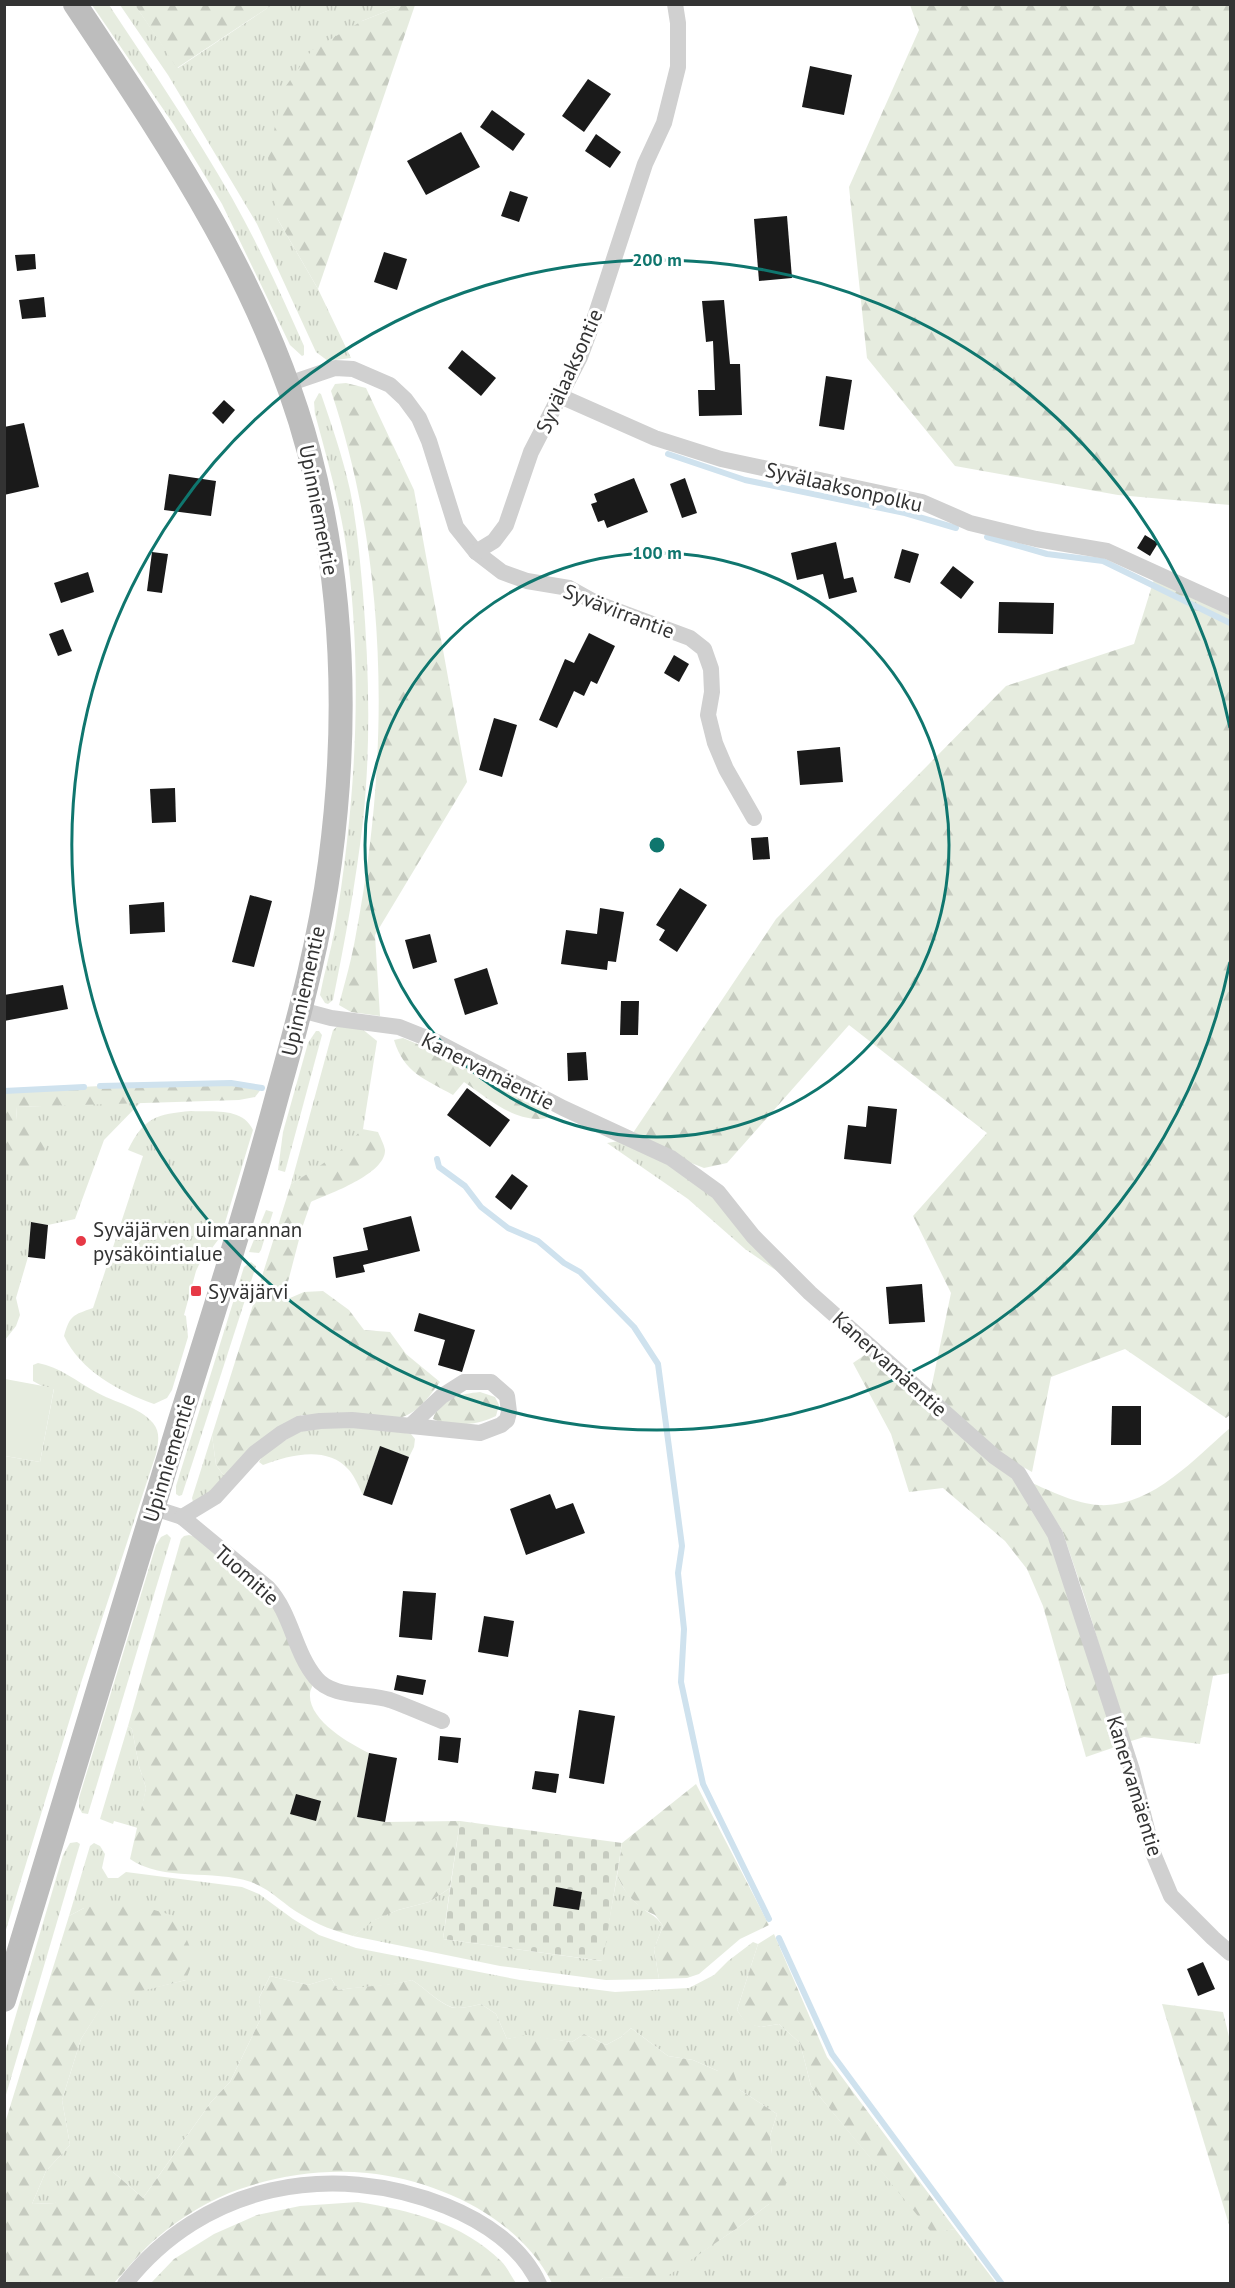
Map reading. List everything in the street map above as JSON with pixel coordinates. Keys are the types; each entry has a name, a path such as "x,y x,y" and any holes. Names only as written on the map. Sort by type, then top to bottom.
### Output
{"main road":[{"name":"Upinniementie","path":"4,2000 254,1180 301,1010 330,862 340,728 339,634 332,566 309,450 288,384 259,311 225,242 167,143 75,4"}],"street":[{"name":"Syvälaaksontie","path":"476,552 494,542 506,525 531,452 580,357 596,314 645,164 664,123 678,67 678,23 675,4"},
{"name":"Syvävirrantie","path":"288,384 335,368 353,369 390,385 405,399 419,418 429,441 456,527 476,552 502,572 528,581 568,588 616,612 690,638 704,649 711,669 712,692 708,716 715,743 726,770 754,818"},
{"name":"Syvälaaksonpolku","path":"560,396 655,438 721,459 922,502 970,523 1026,537 1107,550 1230,607"},
{"name":"Kanervamäentie","path":"301,1010 331,1018 399,1027 429,1039 562,1108 671,1158 718,1192 753,1236 810,1293 994,1457 1018,1473 1055,1534 1132,1770 1153,1853 1171,1896 1230,1953"},
{"path":"182,1517 215,1497 255,1453 282,1433 299,1424 352,1420 410,1426 480,1432 501,1425 507,1420 509,1412 507,1396 491,1382 464,1382 442,1396 410,1426"},
{"name":"Tuomitie","path":"154,1508 182,1517 279,1599 306,1663 317,1680 333,1690 390,1700 442,1721"},
{"path":"125,2283 154,2250 176,2232 219,2208 270,2191 334,2183 365,2184 411,2192 460,2211 489,2228 513,2247 538,2283"}],"green space":[{"path":"92,5 109,5 218,173 270,271 304,346 304,355 302,356 290,345 222,204 174,125"},
{"path":"120,5 135,5 178,68 272,5 402,5 362,21 277,218 318,289 351,358 328,361 316,352 257,224 168,75"},
{"path":"135,5 272,5 177,68"},
{"path":"402,5 415,5 318,289 277,218 268,158 283,90 312,50 362,21"},
{"path":"910,5 1230,5 1230,505 1118,495 955,466 867,358 849,187 919,30"},
{"path":"346,383 366,388 414,490 467,782 375,935 380,1016 351,1012 339,1005 354,943 367,867 375,798 378,730 378,661 373,592 364,524 350,457 331,391 335,384"},
{"path":"319,393 341,454 355,516 368,679 366,793 360,843 333,1000 328,1004 320,995 335,928 348,837 356,698 353,606 348,560 334,487 315,414 314,402"},
{"path":"1155,576 1230,613 1230,1415 1226,1418 1125,1349 1051,1377 1032,1472 995,1451 930,1394 951,1293 913,1216 987,1133 849,1025 727,1163 704,1168 676,1157 633,1133 776,919 1006,686 1134,644"},
{"path":"338,1026 361,1028 377,1041 363,1129 348,1146 325,1164 291,1184 333,1030"},
{"path":"316,1031 322,1035 285,1172 278,1170 283,1132 308,1043"},
{"path":"403,1038 458,1062 547,1110 547,1118 536,1119 514,1114 464,1082 453,1095 433,1084 410,1068 398,1051 394,1040"},
{"path":"231,1083 262,1088 255,1097 239,1100 17,1107 16,1120 35,1123 47,1142 38,1168 5,1168 5,1091"},
{"path":"141,1102 104,1140 75,1219 48,1225 31,1222 28,1257 16,1298 20,1315 16,1326 5,1340 5,1168 38,1168 16,1120 17,1107"},
{"path":"191,1111 235,1114 242,1117 253,1130 221,1236 209,1252 205,1252 196,1271 184,1315 188,1337 172,1390 167,1398 154,1404 114,1386 90,1369 80,1360 64,1336 73,1317 93,1308 143,1156 128,1150 134,1139 140,1130 153,1119"},
{"path":"362,1129 378,1132 385,1150 383,1159 367,1175 311,1202 283,1301 304,1292 323,1291 349,1310 364,1330 390,1332 406,1354 440,1382 417,1409 399,1418 302,1415 225,1477 216,1465 212,1435 291,1184 338,1153"},
{"path":"625,1140 706,1186 799,1286 745,1249 688,1199 607,1143"},
{"path":"266,1210 273,1212 261,1250 259,1253 249,1252"},
{"path":"251,1262 256,1266 182,1495 179,1496 176,1494 176,1486 244,1267"},
{"path":"869,1352 1010,1473 1051,1535 1118,1746 1086,1757 1043,1606 1027,1569 1005,1541 943,1488 909,1492 891,1434 853,1363"},
{"path":"38,1363 61,1371 103,1396 148,1417 156,1427 158,1442 79,1689 5,1933 5,1456 40,1462 54,1389 33,1381 33,1365"},
{"path":"5,1379 54,1388 40,1462 5,1456"},
{"path":"480,1392 495,1397 499,1405 496,1416 481,1422 464,1424 448,1424 433,1419 440,1406 451,1398"},
{"path":"327,1426 369,1426 411,1434 415,1439 414,1447 409,1457 380,1447 363,1495 349,1470 330,1457 308,1454 263,1465 259,1462 263,1455 298,1432"},
{"path":"1230,1428 1230,1673 1213,1676 1200,1744 1144,1737 1128,1742 1086,1601 1062,1530 1030,1482 1082,1502 1099,1505 1118,1504 1136,1499 1154,1490 1186,1467"},
{"path":"212,1435 216,1465 225,1477 208,1496 193,1502 192,1498"},
{"path":"167,1534 171,1538 88,1814 82,1813 79,1798 156,1545 161,1537"},
{"path":"189,1535 199,1538 266,1590 315,1681 310,1694 311,1704 316,1713 332,1730 351,1744 369,1753 357,1817 385,1822 460,1821 450,1888 429,1902 398,1910 375,1920 353,1936 308,1919 251,1882 221,1876 157,1870 130,1859 146,1788 132,1729 128,1726 181,1539"},
{"path":"128,1726 132,1729 146,1788 138,1828 114,1821 113,1824 100,1819"},
{"path":"696,1784 769,1925 740,1939 699,1974 687,1978 659,1979 654,1949 663,1926 655,1915 642,1909 627,1894 617,1876 622,1843"},
{"path":"460,1821 622,1843 603,1961 443,1939"},
{"path":"70,1843 80,1844 5,2098 5,2052 63,1855"},
{"path":"94,1843 100,1846 105,1854 102,1868 108,1878 118,1878 126,1872 242,1887 259,1894 319,1935 356,1948 520,1980 615,1992 689,1988 714,1975 753,1942 758,1944 737,2010 746,2023 761,2027 779,2024 800,2043 811,2086 932,2232 955,2229 996,2283 597,2283 603,2278 666,2276 769,2204 772,2155 770,2136 777,2114 740,2090 718,2071 693,2060 668,2056 631,2028 621,2037 606,2045 584,2034 572,2042 526,2036 507,2039 496,2014 481,2004 463,2008 452,2007 412,1980 338,1990 331,1978 308,1985 270,1976 259,1998 261,2018 230,2082 211,2102 143,2198 113,2172 55,2203 32,2204 46,2171 70,2145 62,2100 81,2039 106,1999 186,1980 84,1908 69,1916 90,1846"},
{"path":"617,1876 633,1900 663,1926 654,1949 659,1979 606,1980 500,1966 353,1936 374,1920 398,1910 429,1902 450,1888 443,1939 602,1961"},
{"path":"110,1902 134,1904 178,1917 194,1958 186,1980 106,2000 81,2039 62,2100 70,2145 46,2171 32,2204 55,2203 73,2171 113,2172 143,2198 211,2102 230,2082 261,2018 259,1998 270,1976 308,1985 331,1978 338,1990 412,1980 451,2007 462,2008 481,2004 496,2014 507,2039 526,2035 572,2042 584,2034 606,2045 621,2037 631,2028 668,2056 693,2060 718,2071 732,2068 740,2090 777,2114 770,2136 772,2154 794,2174 769,2204 666,2277 603,2278 597,2283 552,2283 537,2260 519,2239 497,2221 448,2193 394,2177 335,2172 303,2174 271,2180 240,2189 207,2203 158,2237 114,2283 5,2283 5,2123 69,1916 84,1908"},
{"path":"774,1934 827,2057 955,2229 932,2233 811,2086 800,2043 779,2024 761,2027 746,2024 737,2010 758,1944"},
{"path":"1162,2004 1223,2012 1230,2041 1230,2228"},
{"path":"358,2202 415,2214 470,2237 503,2263 516,2283 151,2283 174,2259 214,2234 257,2215 300,2206"}],"building":[{"path":"810,66 852,75 844,115 802,107"},
{"path":"588,79 611,94 584,132 562,116"},
{"path":"492,110 525,134 513,151 480,127"},
{"path":"461,132 480,167 426,195 407,161"},
{"path":"596,134 621,152 610,168 585,151"},
{"path":"510,191 528,197 519,222 501,216"},
{"path":"787,216 792,278 759,281 754,219"},
{"path":"384,252 407,259 397,290 374,282"},
{"path":"35,254 36,269 17,271 15,255"},
{"path":"44,297 46,317 22,319 19,300"},
{"path":"724,300 730,364 740,364 742,415 699,416 698,390 715,390 713,341 706,342 702,301"},
{"path":"462,350 496,378 481,396 448,368"},
{"path":"826,376 852,380 844,430 819,426"},
{"path":"224,400 235,410 223,424 212,413"},
{"path":"24,423 39,487 4,495 4,427"},
{"path":"169,474 216,481 211,516 164,510"},
{"path":"634,478 648,512 607,528 604,520 598,522 591,504 597,502 594,494"},
{"path":"685,478 697,513 682,518 670,484"},
{"path":"1145,535 1158,543 1150,556 1137,548"},
{"path":"836,542 844,579 853,577 857,592 829,599 823,574 797,580 791,553"},
{"path":"902,549 919,554 910,583 894,578"},
{"path":"152,552 168,554 162,593 147,591"},
{"path":"953,566 974,582 961,599 940,583"},
{"path":"88,572 94,592 61,603 54,583"},
{"path":"999,602 1054,603 1053,634 998,633"},
{"path":"63,629 72,651 58,656 49,634"},
{"path":"589,633 615,646 597,684 591,681 584,696 574,691 557,728 539,720 565,659 574,663"},
{"path":"674,655 689,664 679,682 664,673"},
{"path":"494,718 517,725 502,777 479,770"},
{"path":"840,747 843,782 800,785 797,751"},
{"path":"175,788 176,822 152,823 150,789"},
{"path":"768,837 770,859 753,860 751,838"},
{"path":"680,888 707,905 677,952 659,940 665,930 656,925"},
{"path":"250,895 272,901 254,967 232,962"},
{"path":"164,902 165,932 130,934 129,905"},
{"path":"600,908 624,912 616,962 608,961 607,970 561,964 566,930 597,934"},
{"path":"430,934 437,962 413,969 405,940"},
{"path":"487,968 498,1004 465,1015 454,979"},
{"path":"63,985 68,1009 4,1021 4,995"},
{"path":"621,1001 639,1001 638,1035 620,1035"},
{"path":"586,1052 588,1080 568,1081 567,1053"},
{"path":"467,1088 510,1120 490,1147 447,1115"},
{"path":"868,1106 897,1109 891,1164 844,1159 848,1125 866,1127"},
{"path":"512,1174 528,1186 511,1210 495,1197"},
{"path":"411,1216 420,1251 363,1265 365,1272 336,1278 333,1257 368,1250 363,1228"},
{"path":"31,1222 48,1225 45,1259 28,1257"},
{"path":"922,1284 925,1322 889,1324 886,1287"},
{"path":"419,1313 475,1330 462,1372 438,1365 445,1340 414,1331"},
{"path":"1112,1406 1141,1406 1141,1445 1111,1445"},
{"path":"380,1446 409,1457 392,1505 363,1495"},
{"path":"550,1494 556,1509 573,1503 585,1533 526,1555 510,1509"},
{"path":"403,1591 436,1593 432,1640 399,1637"},
{"path":"484,1616 514,1621 508,1657 478,1652"},
{"path":"397,1675 426,1680 423,1695 394,1690"},
{"path":"579,1710 615,1716 604,1784 569,1778"},
{"path":"440,1736 461,1738 458,1763 438,1760"},
{"path":"369,1753 397,1758 385,1822 357,1817"},
{"path":"535,1771 559,1774 556,1793 532,1789"},
{"path":"296,1794 321,1801 316,1821 290,1814"},
{"path":"556,1887 582,1892 579,1910 553,1906"},
{"path":"1203,1962 1215,1989 1198,1996 1187,1969"}],"waterway":[{"path":"668,454 745,480 905,513 956,528"},
{"path":"987,537 1047,554 1103,561 1230,623"},
{"path":"100,1086 231,1083 262,1088"},
{"path":"4,1091 84,1087"},
{"path":"437,1159 439,1167 465,1186 481,1207 508,1228 538,1241 564,1263 580,1272 634,1327 658,1364 682,1546 678,1573 684,1629 681,1682 703,1784 769,1919"},
{"path":"779,1938 832,2054 1002,2284"}],"place":[{"name":"Syväjärven uimarannan pysäköintialue","path":"81,1241"},
{"name":"Syväjärvi","path":"196,1291"}]}
